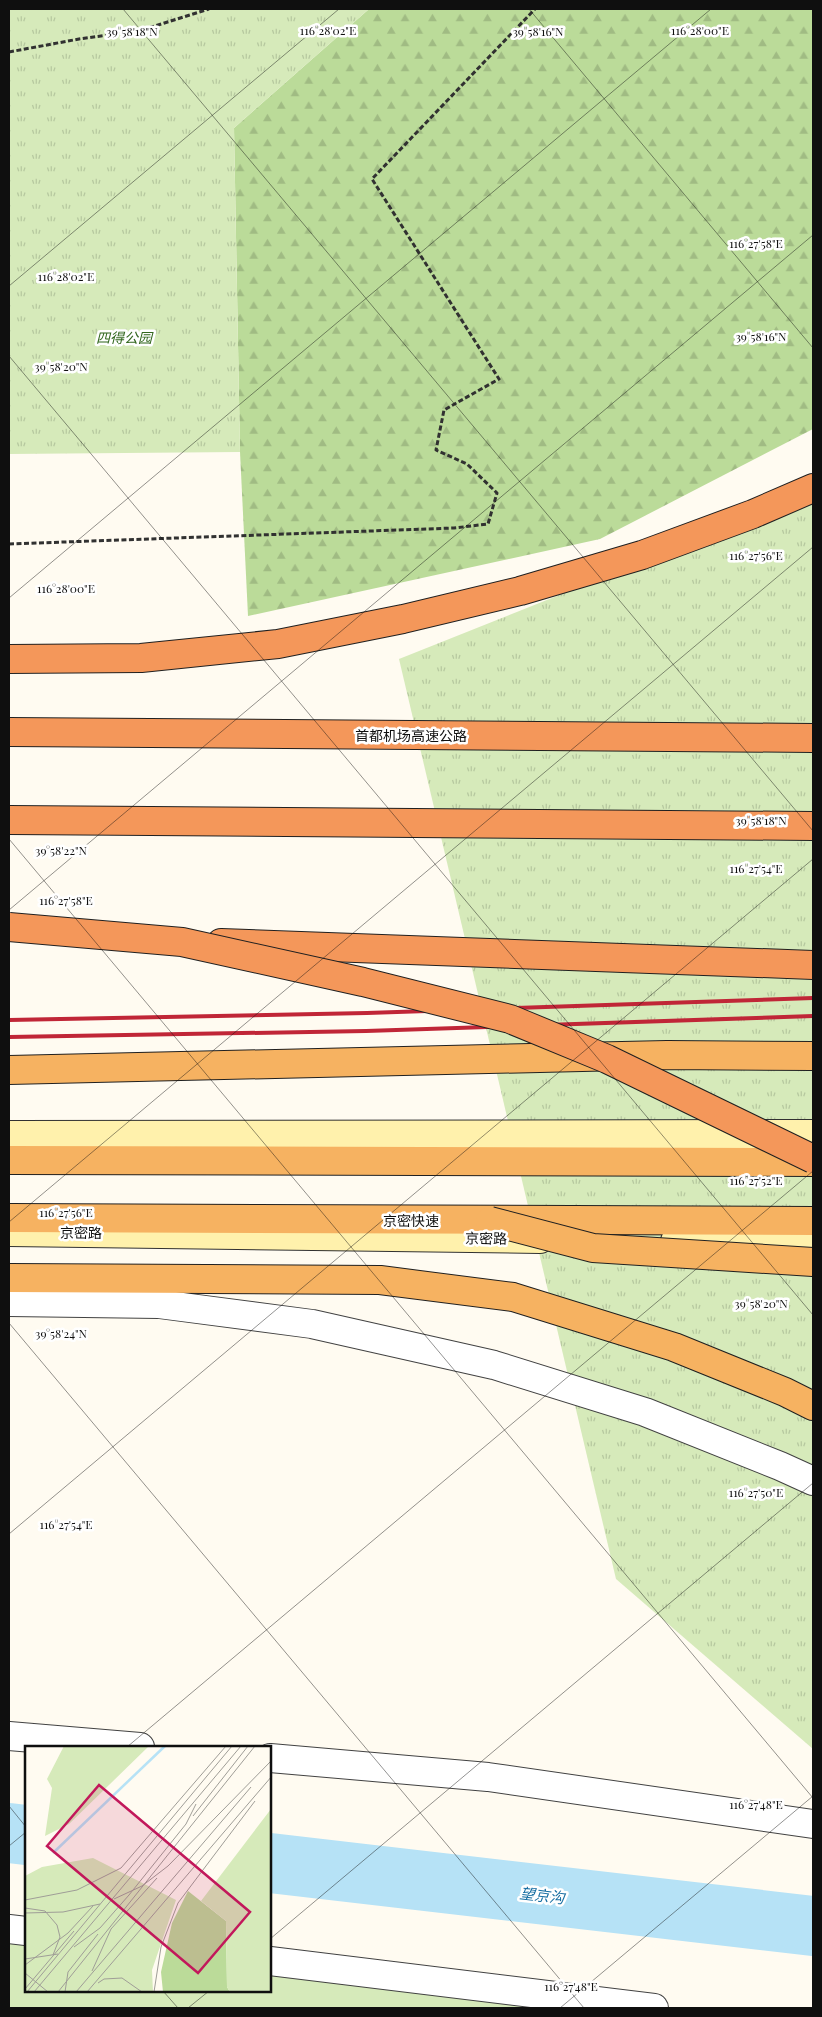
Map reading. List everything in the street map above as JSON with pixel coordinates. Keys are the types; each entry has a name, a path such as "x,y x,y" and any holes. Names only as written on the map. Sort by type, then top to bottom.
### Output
{"highway":[{"path":"9,659 141,658 278,644 403,619 520,591 642,555 753,514 813,488"},
{"name":"首都机场高速公路","path":"9,732 813,738"},
{"path":"9,820 813,826"},
{"path":"9,927 182,942 813,965"},
{"path":"182,942 363,982 510,1018 608,1059 813,1160"},
{"path":"9,1070 667,1055 813,1056"},
{"path":"9,1160 813,1160"},
{"name":"京密快速","path":"9,1218 813,1221"},
{"path":"490,1221 593,1248 813,1262"},
{"path":"9,1278 380,1280 513,1297 674,1346 785,1392 813,1406"}],"main road":[{"path":"9,1135 813,1134"},
{"name":"京密路","path":"9,1232 813,1244"}],"street":[{"path":"9,1302 159,1304 321,1326 494,1366 645,1412 813,1481"},
{"path":"9,1736 128,1746"},
{"path":"271,1758 488,1777 813,1824"},
{"path":"9,1929 25,1931"},
{"path":"271,1960 654,2008"}],"path":[{"path":"191,16 192,9"},
{"path":"9,52 79,39 139,31 209,9"},
{"path":"9,544 454,528 488,524 497,493 467,464 436,450 444,410 499,379 372,179 535,9"}],"green space":[{"name":"四得公园","path":"9,9 369,9 234,128 240,452 9,454"},
{"path":"369,9 813,9 813,429 600,539 248,616 240,452 234,128"},
{"path":"813,494 813,1749 616,1579 399,659"},
{"path":"9,1942 25,1944 25,1992 271,1992 271,1967 546,2008 9,2008"}],"waterway":[{"name":"望京沟","path":"9,1833 25,1835"},
{"name":"望京沟","path":"271,1863 813,1926"}],"railway":[{"path":"9,1020 367,1013 813,998"},
{"path":"9,1037 366,1031 813,1016"}]}
